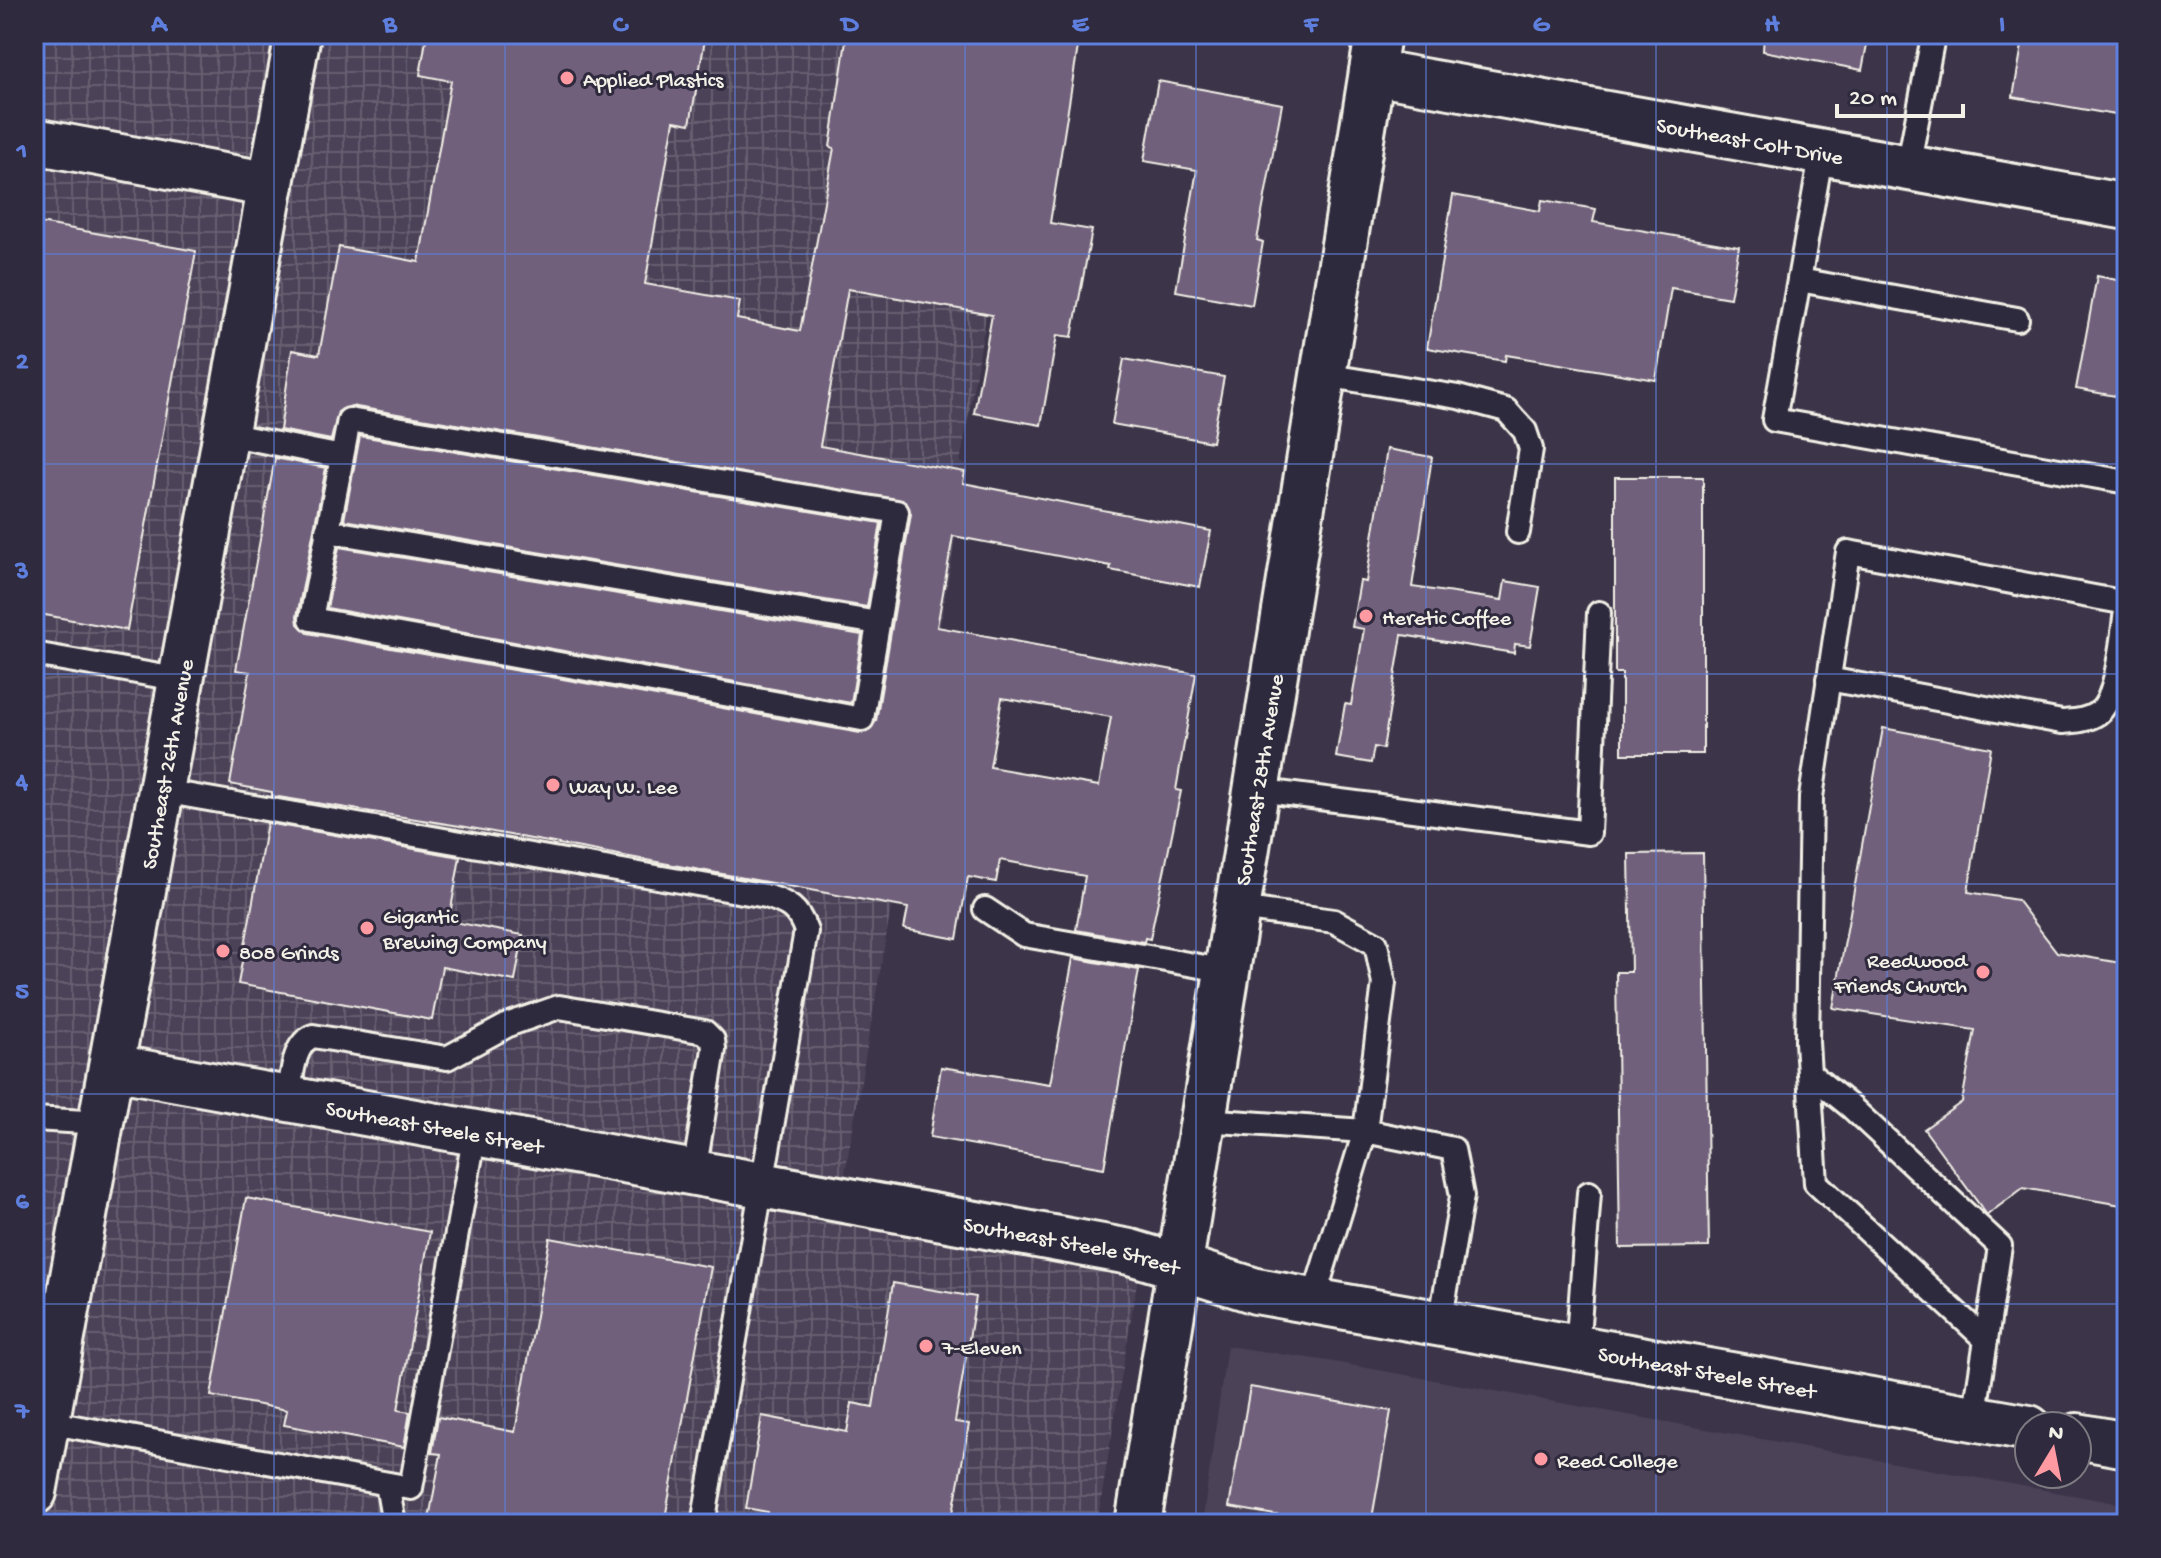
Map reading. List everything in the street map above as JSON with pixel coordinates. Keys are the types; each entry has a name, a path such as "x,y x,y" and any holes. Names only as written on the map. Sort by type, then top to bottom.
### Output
{"street":[{"name":"Southeast 26th Avenue","path":"34,1492 298,34"},
{"name":"Southeast Colt Drive","path":"1375,53 1822,151 2127,207"},
{"name":"Southeast 28th Avenue","path":"1138,1524 1375,53"},
{"path":"34,141 271,185"},
{"name":"Southeast Steele Street","path":"112,1067 1130,1252 1256,1291 2013,1425"},
{"path":"2093,1439 2127,1445"}],"lane":[{"path":"1908,167 1933,37"},
{"path":"1822,151 1774,420 2127,482"},
{"path":"1799,280 2017,319"},
{"path":"1324,375 1458,397 1506,410 1525,431 1531,449 1518,532"},
{"path":"349,420 897,512 862,719 311,619 342,457 349,420"},
{"path":"227,434 342,457"},
{"path":"327,531 878,623"},
{"path":"1828,679 2062,722 2083,721 2100,712 2111,697 2127,604 1848,552 1828,679 1811,797 1809,1073 1816,1183 1986,1340"},
{"path":"1257,790 1589,833 1599,613"},
{"path":"34,654 182,680"},
{"path":"162,791 719,888 791,904 806,931 703,1524"},
{"path":"1239,908 1334,921 1376,944 1384,983 1365,1131 1313,1301"},
{"path":"985,909 1024,935 1228,971"},
{"path":"288,1099 299,1048 304,1040 313,1036 447,1058 510,1024 559,1007 705,1032 713,1040 714,1049 694,1173"},
{"path":"1809,1073 1851,1107 2000,1246 1974,1418"},
{"path":"34,1119 102,1123"},
{"path":"1203,1120 1365,1131 1453,1149 1462,1196 1440,1324"},
{"path":"47,1422 411,1488 475,1133"},
{"path":"1577,1350 1589,1193"},
{"path":"387,1484 394,1524"}],"shaded area":[{"path":"34,34 1080,34 1056,183 1011,177 960,463 968,465 841,1196 1142,1252 1097,1524 34,1524"},
{"name":"Reed College","path":"1227,1346 1328,1361 2013,1484 2013,1490 2044,1490 2127,1505 2127,1524 1202,1524"}],"building":[{"path":"427,34 706,34 690,124 674,121 645,284 740,301 737,319 800,331 834,148 830,147 847,34 1080,34 1050,223 1092,230 1072,337 1057,335 1041,425 974,413 992,315 848,289 820,446 965,472 963,483 1211,531 1200,587 1110,570 1111,566 953,536 937,627 1196,674 1176,790 1181,791 1150,939 1145,938 1144,942 1076,930 1085,876 1000,860 996,882 968,877 957,939 904,929 908,908 466,827 272,796 272,792 230,784 250,672 236,670 275,458 326,468 297,616 298,624 308,633 860,733 867,732 876,721 911,514 905,501 351,406 338,412 331,440 280,430 292,350 319,355 339,247 419,262 451,81 420,75","holes":["1002,698 1111,717 1099,786 990,767"]},
{"path":"1764,34 1869,34 1862,70 1763,51"},
{"path":"2024,34 2127,34 2127,117 2013,97"},
{"path":"1158,81 1282,104 1257,240 1263,242 1252,305 1176,291 1197,170 1144,161"},
{"path":"1453,195 1540,211 1542,200 1596,209 1593,222 1739,247 1730,298 1671,288 1656,380 1506,355 1505,361 1427,348"},
{"path":"34,222 196,251 127,630 34,613"},
{"path":"2097,276 2127,282 2127,398 2076,389"},
{"path":"1124,359 1224,377 1212,442 1112,424"},
{"path":"360,436 881,523 867,607 344,520"},
{"path":"1387,449 1432,457 1412,587 1502,600 1505,581 1540,587 1530,646 1515,644 1514,653 1402,635 1383,749 1374,747 1371,763 1336,757 1345,704 1351,705 1364,629 1352,627 1360,581 1366,582"},
{"path":"1615,477 1703,477 1703,754 1622,754 1622,673 1615,673"},
{"path":"339,547 862,635 851,703 327,608"},
{"name":"Reedwood Friends Church","path":"1883,728 1991,748 1968,892 2017,900 2057,952 2127,964 2127,1206 2023,1188 1987,1215 1924,1129 1962,1102 1975,1030 1833,1008"},
{"name":"Gigantic Brewing Company","path":"267,823 460,857 449,921 523,935 515,981 442,967 432,1020 238,984"},
{"path":"1703,853 1709,1247 1620,1248 1616,972 1631,972 1629,854"},
{"path":"1073,958 1139,970 1104,1168 930,1137 941,1067 1050,1084"},
{"path":"246,1198 430,1232 398,1410 410,1412 404,1447 284,1425 287,1410 211,1396"},
{"path":"550,1238 711,1267 664,1524 428,1524 441,1454 432,1453 438,1417 515,1432"},
{"path":"893,1283 976,1297 955,1422 969,1424 951,1524 766,1524 768,1512 746,1508 762,1416 847,1432 852,1403 873,1407"},
{"path":"1250,1387 1391,1411 1371,1524 1328,1524 1229,1507"}],"place":[{"name":"Applied Plastics","path":"567,78"},
{"name":"Heretic Coffee","path":"1366,616"},
{"name":"Way W. Lee","path":"553,785"},
{"name":"Gigantic Brewing Company","path":"367,928"},
{"name":"808 Grinds","path":"223,951"},
{"name":"Reedwood Friends Church","path":"1983,972"},
{"name":"7-Eleven","path":"926,1346"},
{"name":"Reed College","path":"1541,1459"}]}
